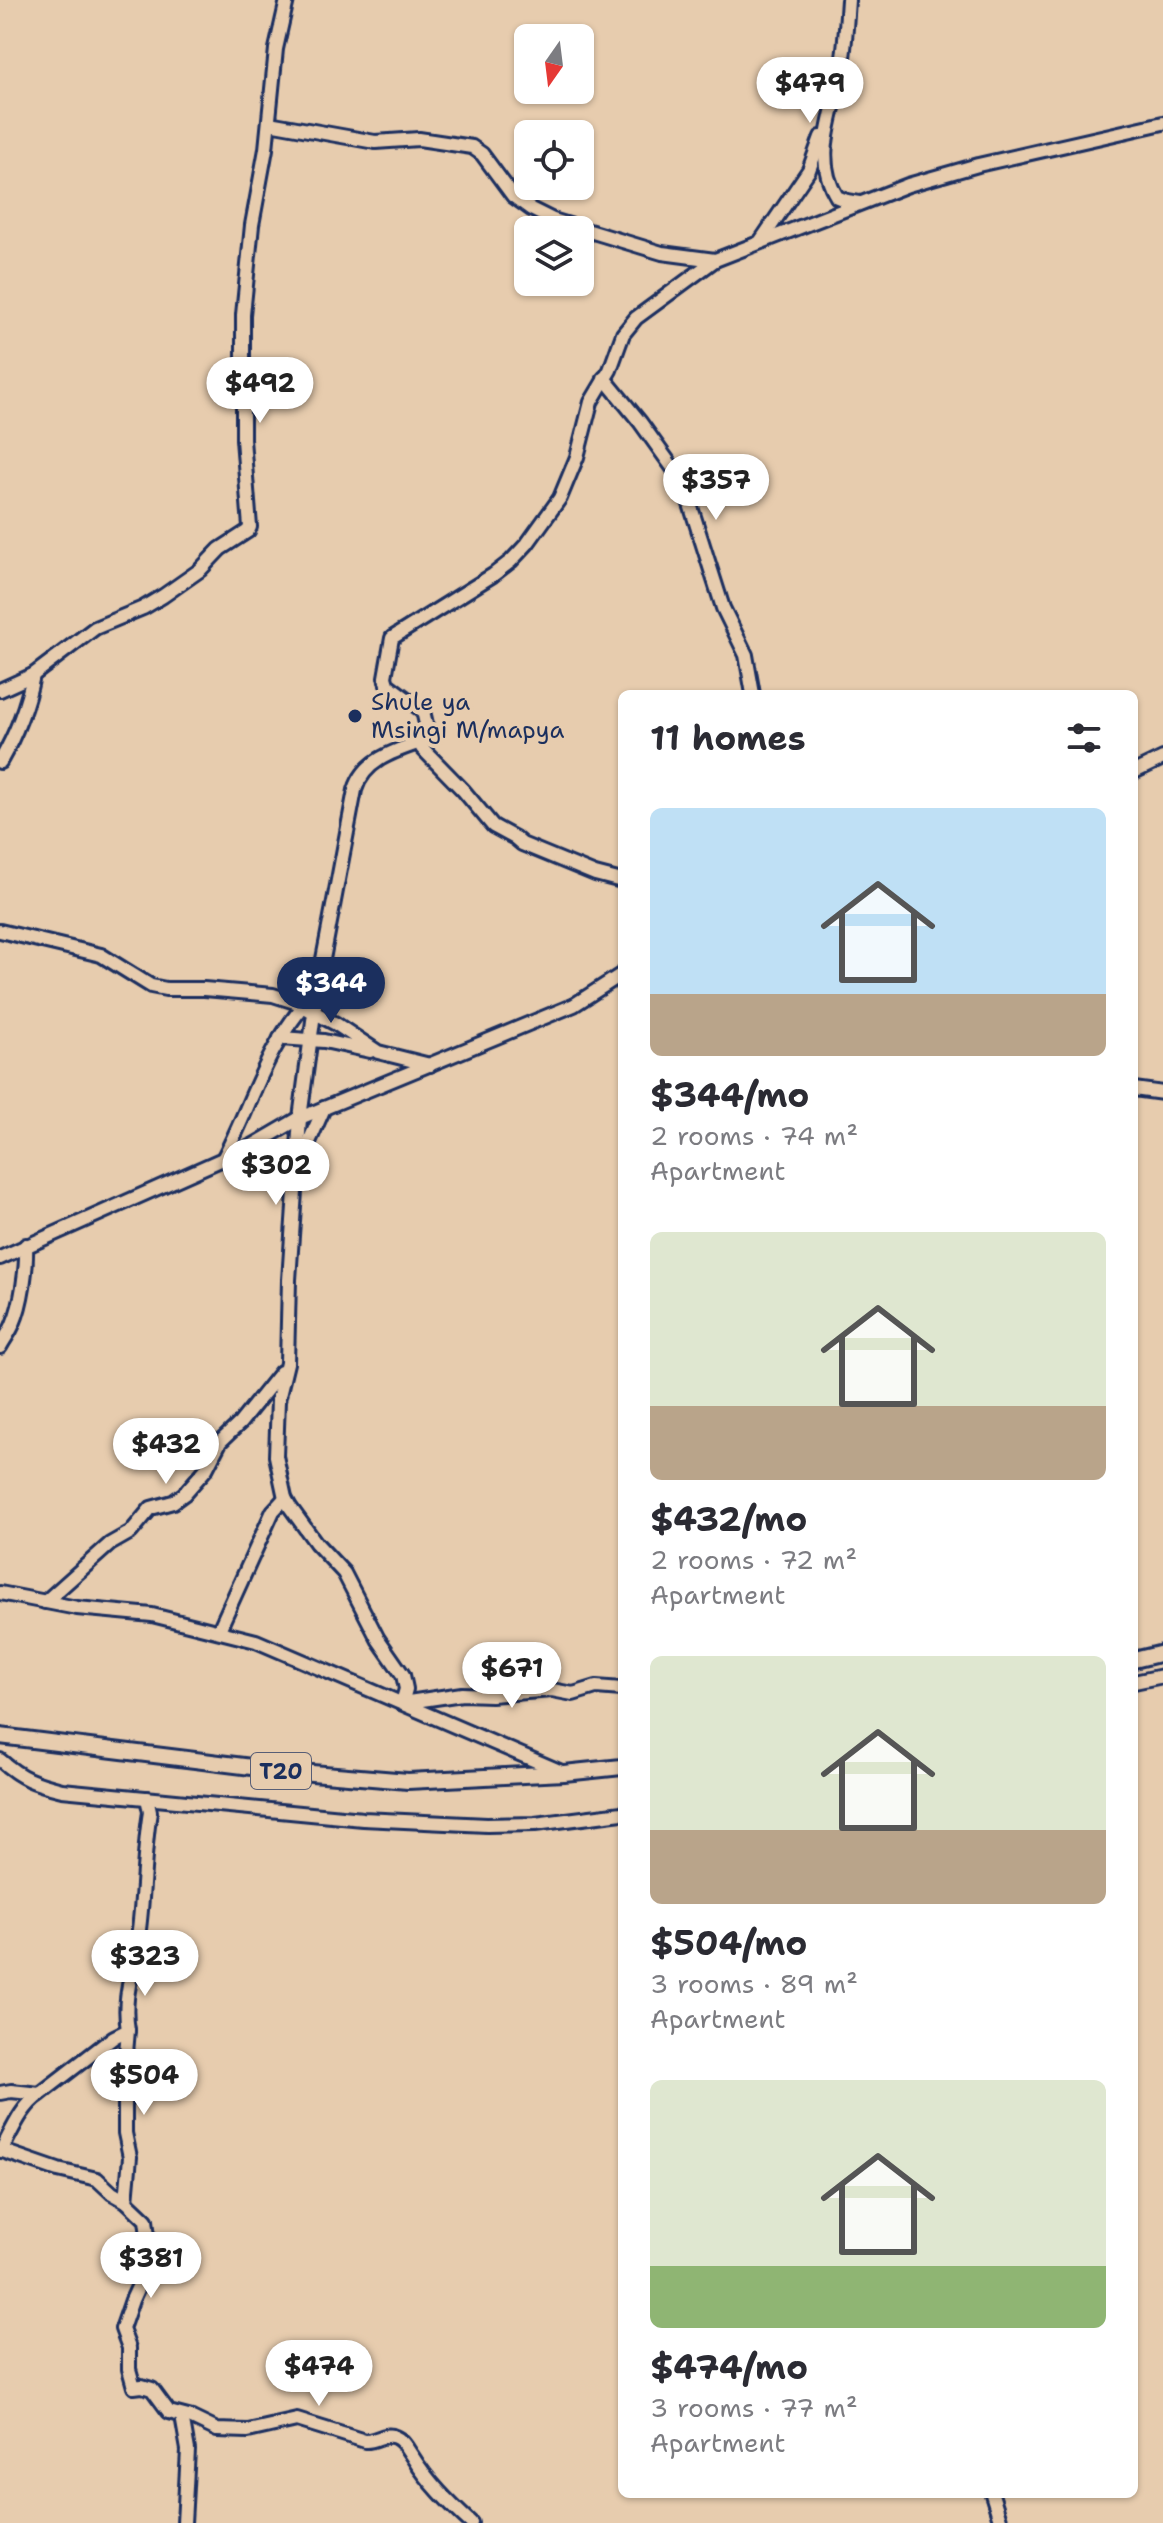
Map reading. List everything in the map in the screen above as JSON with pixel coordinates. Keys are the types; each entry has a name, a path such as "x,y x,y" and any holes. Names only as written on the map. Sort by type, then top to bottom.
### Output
{"main road":[{"path":"1138,1659 1163,1653"},
{"name":"T20","path":"0,1736 276,1770 408,1781 618,1767"}],"street":[{"path":"0,690 33,675 95,628 163,596 200,570 220,549 250,527 243,450 242,338 252,225 263,169 276,49 287,0"},
{"path":"848,0 839,81 824,150 826,173 837,197 862,203"},
{"path":"760,242 809,170 829,120"},
{"path":"269,123 375,142 419,139 472,147 482,154 513,196 553,220 662,253 715,260"},
{"path":"618,880 595,874 522,844 493,826 463,790 423,751 424,713 391,689 385,680 392,638 493,575 527,544 560,498 577,457 591,402 628,326 649,307 715,260 908,185 1163,123"},
{"path":"604,378 683,482 723,608 746,655 752,690"},
{"path":"0,762 21,722 33,675"},
{"path":"223,1159 280,1038 309,1009 317,991 358,781 380,758 421,742"},
{"path":"1138,770 1163,758"},
{"path":"0,931 101,955 151,986 273,995 309,1009 378,1052"},
{"path":"0,1258 223,1159 276,1134 300,1118 574,1005 618,977"},
{"path":"309,1009 310,1039 300,1118 289,1280 287,1363 278,1400 276,1456 285,1498 305,1528 347,1578 378,1639 403,1675 406,1689 402,1703"},
{"path":"280,1038 310,1039 430,1065"},
{"path":"1138,1090 1163,1093"},
{"path":"297,1171 324,1108"},
{"path":"0,1347 17,1312 27,1258 26,1245"},
{"path":"45,1602 110,1544 131,1532 151,1508 173,1502 184,1494 206,1469 220,1442 258,1403 287,1363"},
{"path":"219,1630 273,1511 285,1498"},
{"path":"0,1593 77,1608 152,1615 256,1641 564,1773"},
{"path":"1138,1681 1163,1676"},
{"path":"402,1703 462,1694 552,1690 573,1694 596,1687 618,1689"},
{"path":"0,1760 18,1776 62,1790 363,1819 535,1824 618,1814"},
{"path":"0,1774 18,1776"},
{"path":"126,2201 130,2157 125,2133 128,2030 125,2012 138,1939 150,1812 147,1798"},
{"path":"128,2030 114,2037 30,2101 1,2150 58,2170 97,2179 146,2220 148,2236 141,2263 143,2276 122,2329 129,2348 134,2387 152,2389 169,2412 217,2430 248,2431 297,2420 365,2441 393,2436 402,2441 434,2489 471,2523"},
{"path":"0,2093 40,2094"},
{"path":"182,2416 188,2450 184,2523"},
{"path":"993,2498 1001,2523"}],"place":[{"name":"Shule ya Msingi M/mapya","path":"355,716"}]}
